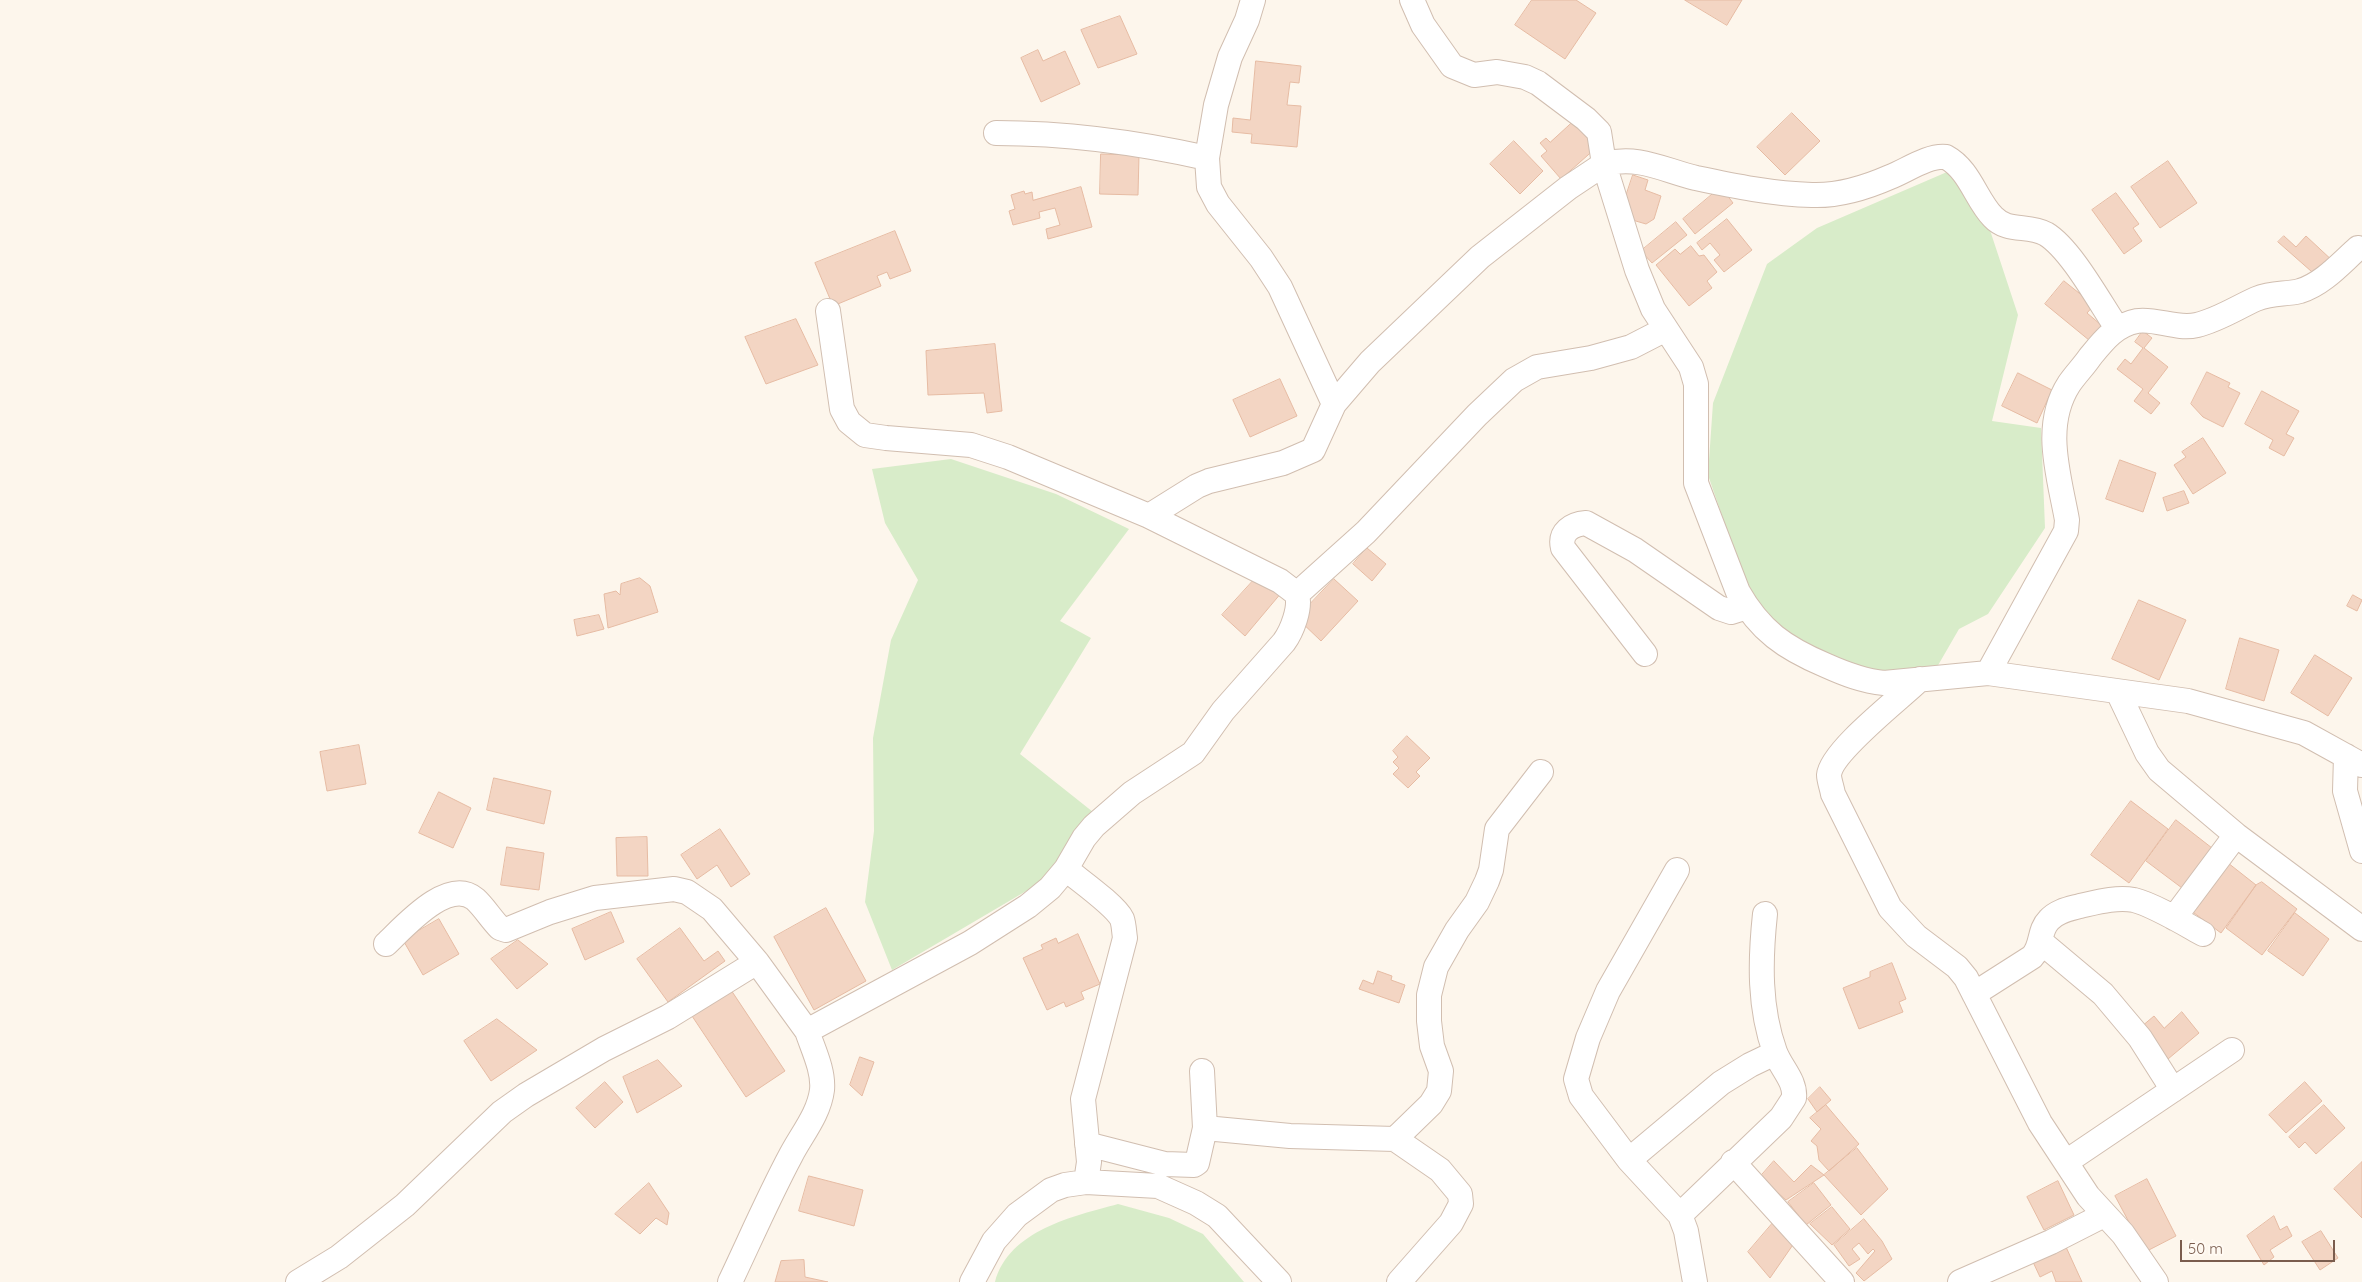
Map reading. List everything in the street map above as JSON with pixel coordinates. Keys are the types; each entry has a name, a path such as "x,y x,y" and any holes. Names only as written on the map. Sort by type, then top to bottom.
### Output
{"street":[{"path":"1253,0 1247,20 1225,73 1216,105 1207,158 1208,181 1212,195 1261,258 1280,287 1334,404"},
{"path":"1412,0 1423,25 1452,66 1474,76 1497,72 1525,77 1538,83 1594,126 1599,132 1604,164 1637,270 1653,309 1690,367 1696,384 1696,484 1730,573 1747,607 1771,635 1787,647 1836,670 1856,678 1876,682 1988,673 2188,702 2304,733 2354,760 2345,791 2362,850"},
{"path":"996,133 1028,133 1136,144 1207,158"},
{"path":"1149,516 1197,486 1209,481 1283,463 1307,454 1315,446 1334,404 1370,362 1480,257 1568,188 1604,164 1628,160 1739,187 1814,195 1841,194 1888,178 1933,159 1946,157 1961,170 1991,215 1999,223 2006,227 2041,232 2058,244 2117,328"},
{"path":"1988,673 2066,531 2067,520 2054,451 2053,428 2069,383 2098,347 2117,328 2136,321 2155,321 2185,326 2213,320 2268,294 2301,290 2313,285 2358,248"},
{"path":"807,1031 970,943 1028,906 1050,888 1094,826 1132,793 1186,758 1204,739 1223,711 1288,636 1299,603 1297,594 1280,581 1149,516 1008,457 971,445 886,438 860,432 849,422 842,410 828,311"},
{"path":"1297,594 1366,532 1477,415 1525,372 1556,363 1591,358 1631,346 1666,329"},
{"path":"1645,654 1563,548 1561,541 1568,529 1586,523 1635,550 1719,608 1731,612 1747,607"},
{"path":"1920,679 1875,719 1838,756 1829,776 1834,794 1844,818 1890,908 1916,936 1957,967 1966,978 2040,1123 2088,1196 2123,1234 2156,1282"},
{"path":"2118,692 2147,753 2159,770 2236,835 2362,929"},
{"path":"1395,1138 1431,1104 1439,1092 1441,1071 1432,1046 1429,1021 1429,995 1436,967 1457,930 1477,902 1487,881 1491,870 1497,829 1541,772"},
{"path":"2174,918 2236,835"},
{"path":"1066,868 1115,910 1122,920 1125,938 1083,1099 1089,1162 1086,1182"},
{"path":"1677,870 1608,991 1588,1038 1576,1079 1581,1096 1629,1160 1680,1215 1686,1231 1695,1282"},
{"path":"386,944 426,909 450,894 459,893 475,900 500,928 506,930 550,912 587,900 674,889 687,892 706,902 757,962 807,1031 822,1081 821,1095 814,1114 791,1154 730,1282"},
{"path":"1974,994 2032,957 2039,950 2042,932 2047,922 2055,914 2107,899 2134,900 2174,918 2203,934"},
{"path":"1680,1215 1781,1118 1794,1098 1792,1083 1775,1053 1761,983 1765,914"},
{"path":"2041,942 2103,994 2140,1038 2173,1090"},
{"path":"298,1282 339,1257 405,1205 502,1112 526,1095 604,1049 668,1017 757,962"},
{"path":"2066,1162 2232,1050"},
{"path":"1629,1160 1721,1083 1750,1065 1775,1053"},
{"path":"1088,1144 1165,1164 1190,1166 1197,1163 1205,1128 1202,1071"},
{"path":"1205,1128 1290,1136 1395,1138 1440,1170 1460,1194 1462,1204 1451,1223 1399,1282"},
{"path":"1734,1162 1842,1282"},
{"path":"972,1282 994,1241 1017,1215 1050,1190 1065,1184 1086,1182 1158,1186 1196,1203 1217,1216 1279,1282"},
{"path":"1960,1282 2051,1242 2104,1215"}],"green space":[{"path":"1947,172 1985,215 2018,315 1992,421 2041,428 2045,528 1988,614 1959,629 1933,674 1881,681 1804,647 1757,607 1730,539 1708,475 1713,403 1767,264 1817,228"},
{"path":"951,459 1056,494 1129,529 1060,621 1091,638 1020,754 1093,812 1050,877 892,970 865,902 874,831 873,738 891,640 918,580 885,523 872,469"},
{"path":"1118,1204 1169,1218 1203,1234 1244,1282 995,1282 1003,1264 1014,1250 1028,1238 1063,1220"}],"building":[{"path":"1532,0 1576,0 1596,13 1565,59 1515,25"},
{"path":"1685,0 1742,0 1727,25"},
{"path":"1120,16 1137,54 1098,68 1081,30"},
{"path":"1038,50 1043,61 1065,51 1080,84 1041,102 1021,58"},
{"path":"1256,61 1301,66 1299,83 1290,82 1287,105 1301,106 1297,147 1251,143 1252,134 1232,132 1233,118 1250,120"},
{"path":"1792,113 1820,141 1785,175 1757,147"},
{"path":"1574,121 1597,147 1561,179 1541,156 1547,151 1540,143 1546,138 1550,142"},
{"path":"1514,141 1543,171 1520,194 1490,164"},
{"path":"1101,154 1139,155 1138,195 1100,194"},
{"path":"2168,161 2197,203 2160,228 2131,187"},
{"path":"1633,175 1648,180 1645,190 1661,196 1654,219 1646,224 1629,219 1622,208"},
{"path":"1081,187 1092,227 1048,239 1046,229 1060,225 1055,208 1039,212 1040,218 1013,225 1009,211 1015,209 1011,195 1024,191 1025,194 1032,192 1033,200"},
{"path":"1721,187 1733,203 1695,234 1683,219"},
{"path":"2116,193 2139,224 2133,228 2142,241 2124,254 2092,210"},
{"path":"1727,219 1752,250 1724,272 1714,260 1720,255 1710,243 1702,250 1697,243"},
{"path":"1676,222 1687,235 1652,263 1641,251"},
{"path":"895,231 911,271 890,279 887,272 877,276 881,286 833,306 815,263"},
{"path":"2284,236 2296,247 2306,236 2335,263 2320,279 2278,242"},
{"path":"1691,246 1699,256 1704,255 1717,272 1707,281 1712,288 1689,306 1656,265 1675,249 1680,254"},
{"path":"2064,281 2094,305 2087,313 2107,330 2095,345 2045,304"},
{"path":"796,319 818,365 766,384 745,337"},
{"path":"2143,331 2152,338 2144,348 2168,367 2148,393 2160,403 2151,414 2134,401 2143,389 2117,369 2125,359 2131,364 2143,348 2135,342"},
{"path":"995,344 1002,411 987,413 984,393 928,395 926,351"},
{"path":"2207,372 2230,383 2228,387 2240,393 2223,427 2203,417 2191,404"},
{"path":"2018,373 2052,390 2037,423 2002,406"},
{"path":"1280,379 1297,416 1250,437 1233,400"},
{"path":"2262,391 2299,411 2286,434 2294,438 2284,456 2269,448 2273,440 2245,424"},
{"path":"2203,438 2226,473 2193,494 2174,465 2186,457 2182,452"},
{"path":"2120,460 2156,473 2143,512 2106,499"},
{"path":"2184,491 2189,503 2167,511 2163,498"},
{"path":"1367,548 1386,564 1372,581 1353,564"},
{"path":"1262,571 1282,592 1245,636 1222,615"},
{"path":"640,578 650,586 658,612 608,628 604,594 616,591 620,595 621,584"},
{"path":"1334,579 1358,601 1321,641 1297,618"},
{"path":"2353,595 2362,600 2357,611 2347,606"},
{"path":"2139,600 2186,620 2159,680 2112,659"},
{"path":"599,615 604,629 577,636 574,620"},
{"path":"2240,638 2279,650 2264,701 2226,689"},
{"path":"2315,655 2352,678 2328,716 2291,693"},
{"path":"1407,736 1430,758 1416,772 1420,776 1408,788 1393,774 1399,768 1393,762 1398,757 1393,751"},
{"path":"359,745 366,784 327,791 320,752"},
{"path":"494,778 551,791 544,824 487,810"},
{"path":"439,792 471,808 453,848 419,833"},
{"path":"2131,801 2168,829 2129,883 2091,855"},
{"path":"2176,820 2212,848 2182,888 2146,861"},
{"path":"720,829 750,874 731,887 717,865 697,879 681,855"},
{"path":"647,837 648,876 617,876 616,838"},
{"path":"507,847 544,853 539,890 501,885"},
{"path":"2223,859 2256,885 2221,933 2186,907"},
{"path":"2262,882 2297,909 2262,955 2226,928 2256,885"},
{"path":"826,908 866,981 814,1010 774,937"},
{"path":"611,912 624,942 585,960 572,929"},
{"path":"2295,913 2329,939 2303,976 2268,951"},
{"path":"439,919 459,954 423,975 403,940"},
{"path":"680,928 704,961 718,951 725,961 668,1002 637,959"},
{"path":"1078,934 1100,984 1081,992 1084,999 1066,1007 1064,1002 1047,1010 1023,958 1043,949 1041,945 1056,938 1058,943"},
{"path":"518,940 548,964 517,989 491,959"},
{"path":"1892,963 1906,999 1899,1002 1903,1012 1859,1029 1843,988 1870,977 1870,972"},
{"path":"1378,971 1392,976 1391,980 1405,985 1399,1003 1359,989 1363,980 1373,984"},
{"path":"731,990 785,1071 746,1097 692,1016"},
{"path":"2182,1012 2199,1033 2168,1059 2141,1027 2154,1016 2164,1028"},
{"path":"497,1019 537,1050 491,1081 464,1041"},
{"path":"860,1057 874,1062 862,1096 850,1085"},
{"path":"658,1060 682,1086 637,1113 623,1077"},
{"path":"605,1082 623,1102 595,1128 576,1108"},
{"path":"2305,1082 2322,1101 2286,1133 2269,1115"},
{"path":"1820,1087 1831,1100 1817,1112 1808,1099"},
{"path":"1826,1105 1859,1144 1829,1171 1819,1160 1817,1146 1811,1141 1821,1129 1810,1118"},
{"path":"2324,1105 2345,1128 2316,1154 2305,1142 2299,1148 2289,1137"},
{"path":"1857,1148 1888,1189 1861,1215 1824,1175"},
{"path":"1774,1161 1794,1182 1811,1165 1824,1175 1786,1200 1760,1177"},
{"path":"2362,1162 2362,1218 2334,1189"},
{"path":"809,1176 863,1190 854,1226 799,1211"},
{"path":"2147,1179 2176,1236 2145,1252 2115,1196"},
{"path":"2058,1181 2074,1215 2044,1230 2027,1197"},
{"path":"649,1183 669,1213 667,1225 656,1218 640,1234 615,1214"},
{"path":"1814,1183 1831,1205 1806,1225 1788,1202"},
{"path":"1832,1207 1850,1229 1832,1245 1810,1224"},
{"path":"2274,1216 2280,1230 2287,1226 2292,1236 2270,1250 2274,1257 2264,1265 2247,1236"},
{"path":"1778,1217 1799,1236 1770,1278 1748,1252"},
{"path":"1864,1219 1882,1241 1892,1259 1864,1281 1856,1273 1875,1251 1873,1249 1868,1254 1859,1243 1852,1249 1860,1259 1849,1266 1834,1245"},
{"path":"2321,1231 2338,1258 2320,1270 2302,1242"},
{"path":"2066,1247 2082,1282 2056,1282 2052,1271 2040,1277 2033,1262"},
{"path":"804,1260 805,1277 828,1282 775,1282 781,1261"}]}
